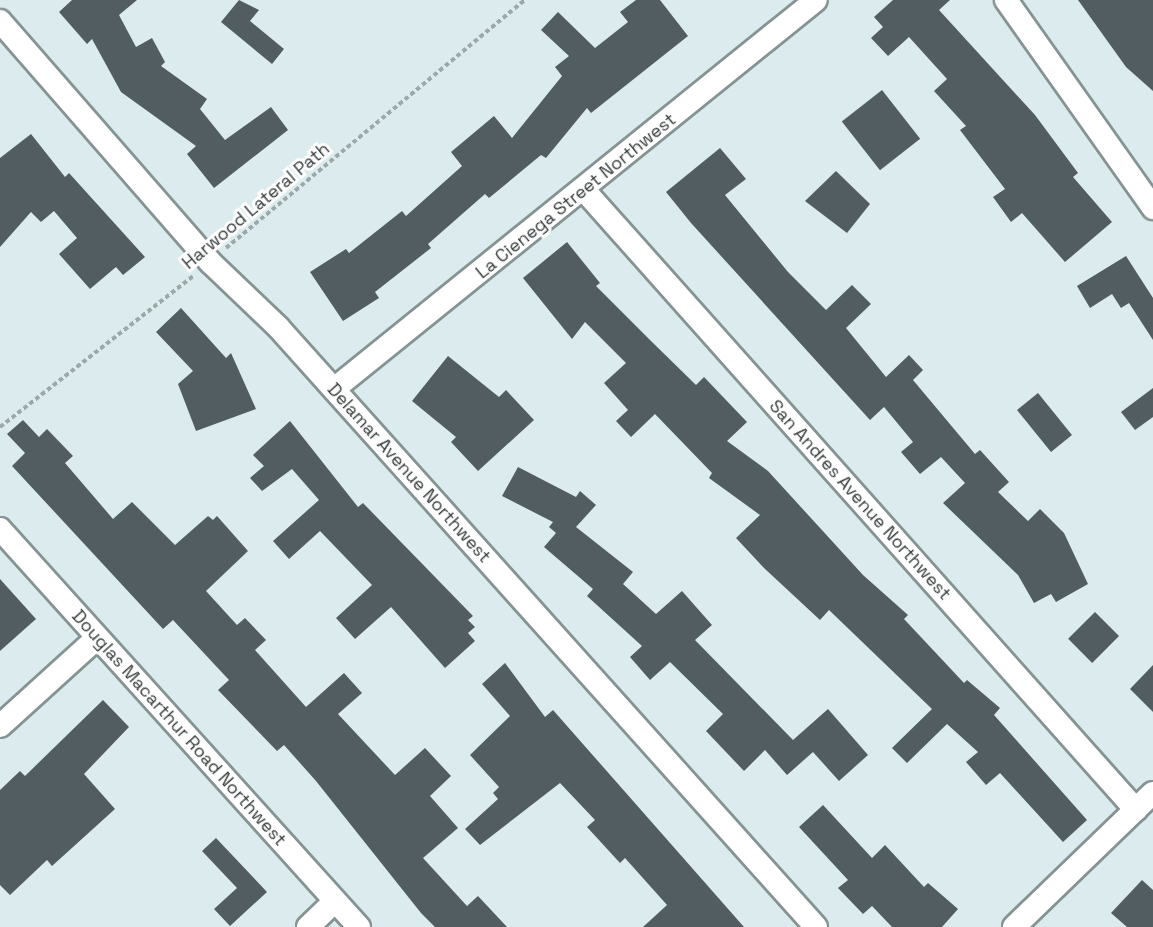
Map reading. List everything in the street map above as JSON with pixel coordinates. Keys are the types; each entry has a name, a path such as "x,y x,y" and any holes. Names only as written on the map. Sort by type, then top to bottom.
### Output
{"street":[{"name":"La Cienega Street Northwest","path":"334,389 584,190 816,0"},
{"path":"1006,0 1153,208"},
{"name":"Delamar Avenue Northwest","path":"0,21 210,262 334,389 816,927"},
{"name":"San Andres Avenue Northwest","path":"584,190 1136,810"},
{"name":"Douglas Macarthur Road Northwest","path":"0,529 359,927"},
{"path":"0,726 97,638"},
{"path":"1014,927 1153,793"},
{"path":"308,927 335,901"}],"path":[{"name":"Harwood Lateral Path","path":"0,427 210,262 525,0"}],"building":[{"path":"72,0 137,0 119,15 136,47 152,38 165,62 161,66 207,99 200,109 225,140 271,107 288,130 214,188 187,154 196,146 121,92 92,39 87,44 59,12"},
{"path":"239,0 259,10 250,21 284,49 272,64 221,22"},
{"path":"636,0 660,0 688,36 591,113 587,108 546,158 541,155 489,198 485,194 428,244 431,248 375,292 379,298 343,321 310,272 346,249 349,253 402,211 406,216 462,166 451,152 494,116 512,138 562,76 555,67 569,56 541,30 558,12 595,48 628,22 620,12"},
{"path":"893,0 950,0 939,10 1035,115 1078,173 1073,177 1112,222 1065,262 1022,213 1011,222 993,197 1005,189 960,130 966,126 934,91 947,79 909,37 888,56 871,38 883,27 874,17"},
{"path":"1078,0 1153,0 1153,91 1126,67"},
{"path":"882,90 920,139 880,170 842,121"},
{"path":"31,134 65,177 69,173 145,257 123,275 116,267 90,289 59,254 77,238 54,211 41,222 31,212 0,247 0,158"},
{"path":"720,148 746,179 725,195 788,272 826,310 852,285 871,304 846,328 886,377 909,355 923,370 913,380 975,454 980,450 1009,482 998,492 1028,521 1040,509 1064,533 1088,584 1056,602 1051,594 1034,603 1018,575 943,503 965,483 941,457 920,474 901,452 913,442 884,407 870,420 691,223 666,192"},
{"path":"836,171 870,204 847,233 805,201"},
{"path":"567,242 600,283 596,286 696,385 704,377 747,422 727,441 768,471 863,575 908,615 904,619 964,683 967,680 1000,708 994,715 1087,820 1063,842 1000,773 986,785 966,762 978,752 947,724 907,763 892,748 932,709 829,610 820,620 764,568 736,538 760,515 709,478 712,473 655,414 631,437 616,421 628,410 604,383 626,363 585,322 572,339 523,278"},
{"path":"1126,256 1153,298 1153,340 1129,303 1121,308 1112,294 1090,308 1077,286"},
{"path":"181,308 226,358 231,353 256,409 196,431 178,384 193,371 156,332"},
{"path":"448,356 499,397 506,390 534,420 478,471 451,442 456,437 412,401"},
{"path":"1153,388 1153,417 1135,430 1121,412"},
{"path":"1038,393 1072,435 1051,452 1017,410"},
{"path":"23,420 39,437 47,429 73,456 65,463 113,519 132,502 175,545 208,516 213,520 217,516 248,551 206,591 237,625 245,618 266,640 255,650 306,707 344,673 362,693 338,714 395,775 425,748 451,776 430,796 458,828 423,858 467,906 478,896 507,927 435,927 421,913 316,781 284,745 277,751 218,690 229,680 173,620 163,629 12,466 25,453 7,434"},
{"path":"290,421 358,507 363,503 473,616 468,620 475,627 468,633 475,641 445,668 391,607 355,639 336,618 372,585 320,531 289,559 273,541 319,500 292,469 262,491 250,478 264,466 253,455"},
{"path":"518,467 576,497 580,491 596,505 576,527 633,572 623,584 656,614 682,591 712,625 695,640 793,740 828,709 868,755 839,781 813,752 787,775 765,750 744,771 706,731 723,714 670,662 650,680 630,657 642,646 587,596 593,589 544,547 556,533 549,527 553,522 502,496"},
{"path":"0,579 36,619 0,651"},
{"path":"1095,612 1119,636 1092,663 1068,639"},
{"path":"505,663 545,717 553,710 744,927 643,927 667,905 625,858 620,863 587,827 595,820 560,783 480,845 465,829 498,799 493,793 499,787 470,755 510,716 482,684"},
{"path":"1153,665 1153,712 1130,689"},
{"path":"103,700 129,727 84,774 115,809 52,866 47,860 10,895 0,885 0,790 20,771 25,776"},
{"path":"823,805 872,858 885,845 924,887 928,883 958,909 942,927 892,927 872,906 863,914 838,888 848,880 799,827"},
{"path":"216,838 267,892 230,926 214,909 237,888 202,851"},
{"path":"1142,880 1153,890 1153,927 1127,927 1111,913"}]}
